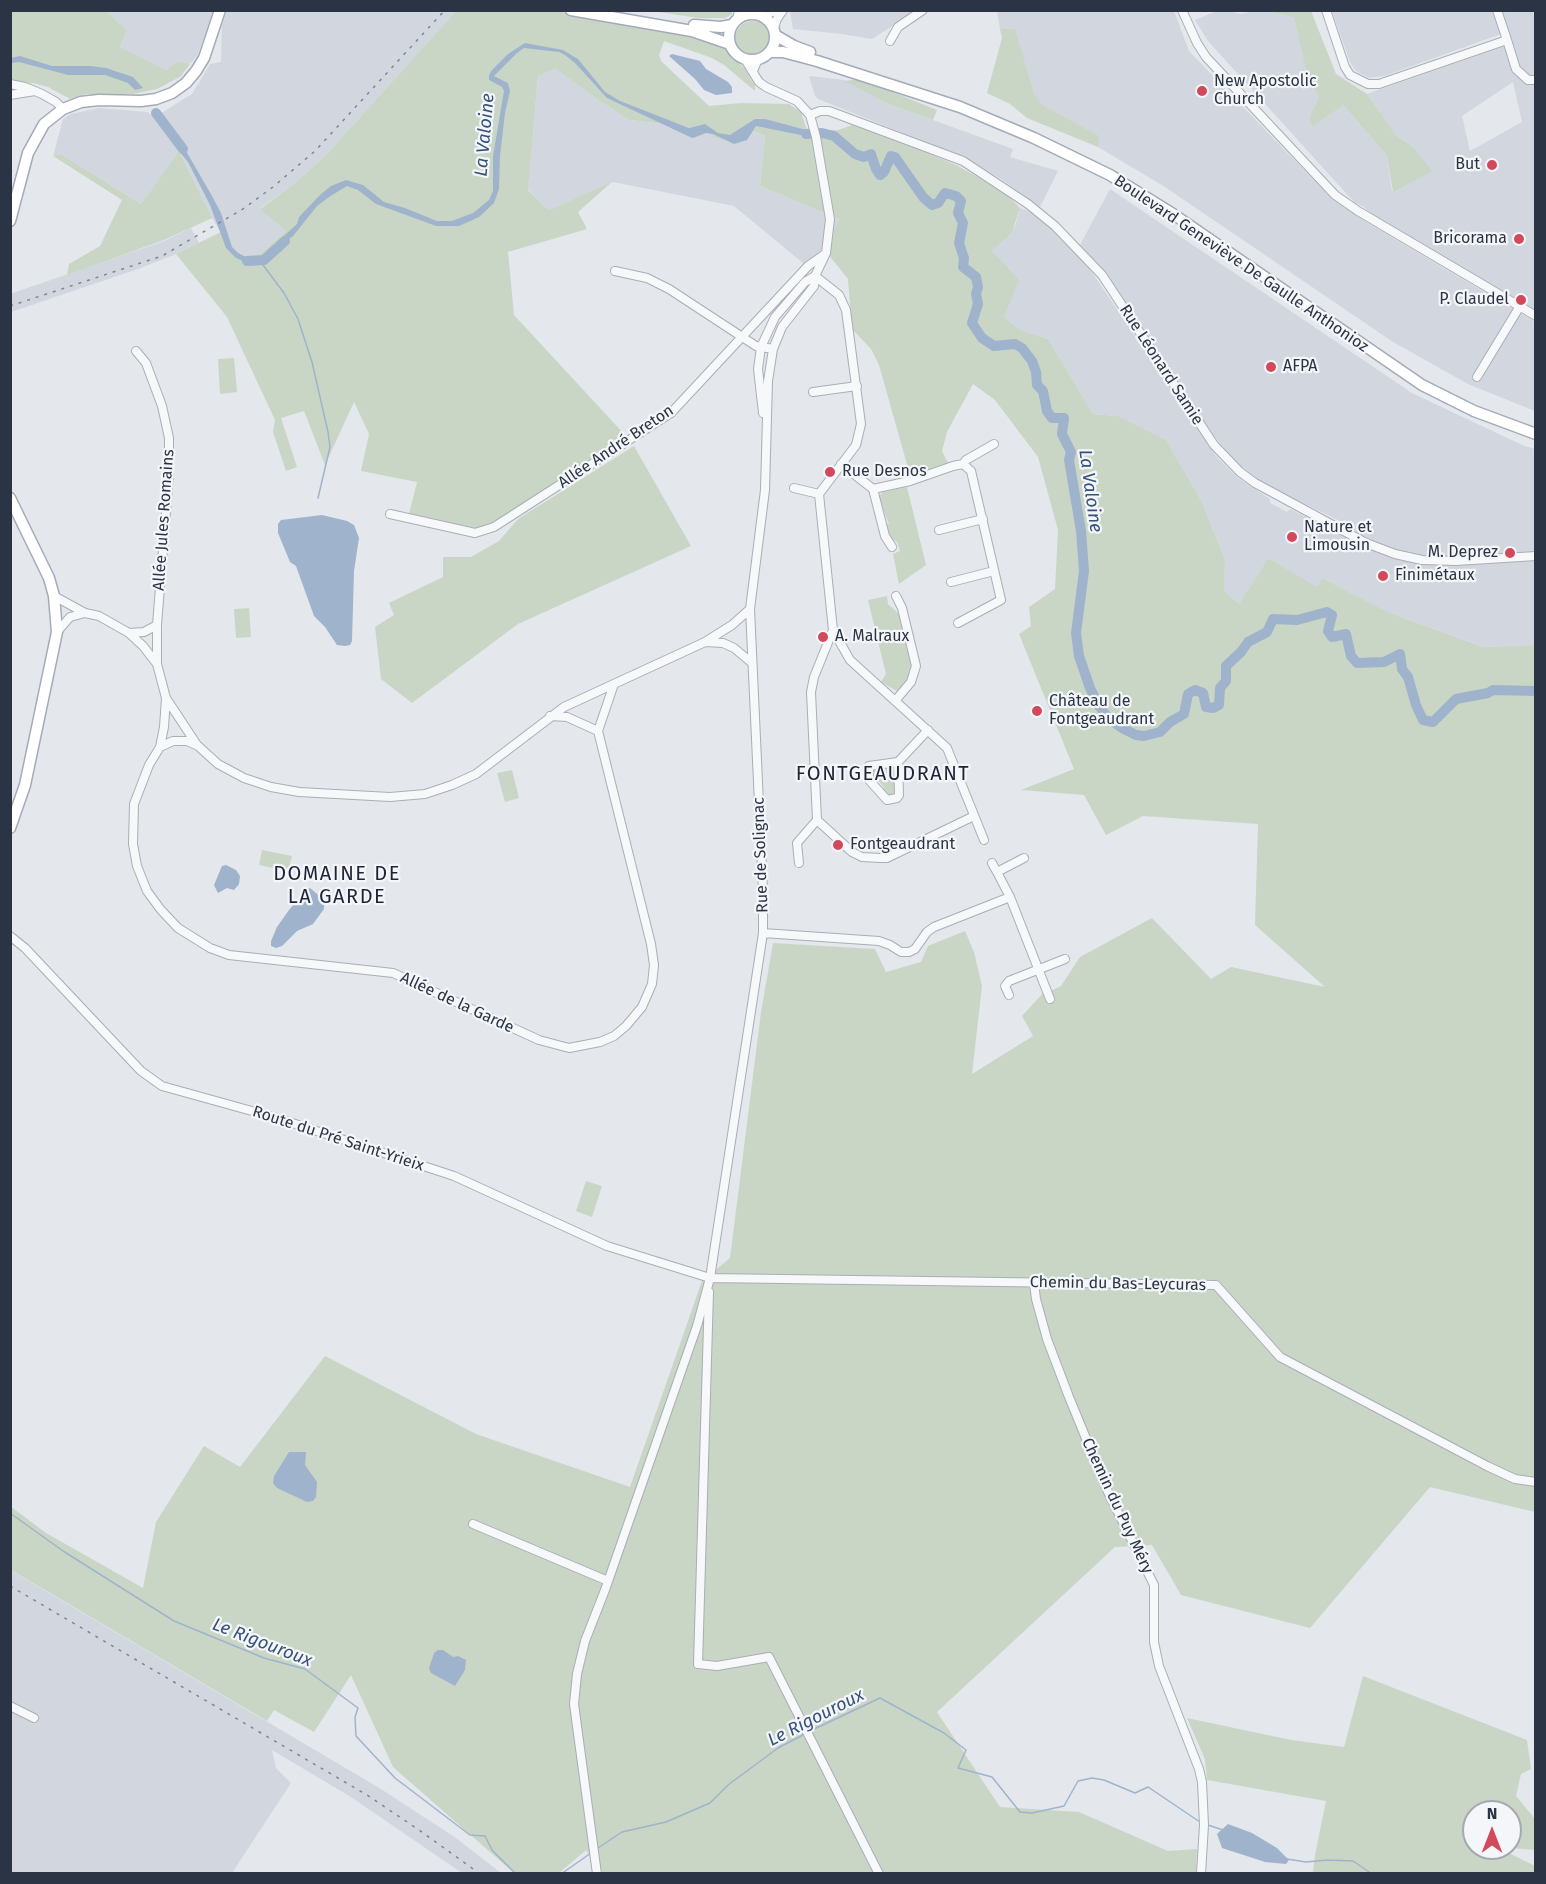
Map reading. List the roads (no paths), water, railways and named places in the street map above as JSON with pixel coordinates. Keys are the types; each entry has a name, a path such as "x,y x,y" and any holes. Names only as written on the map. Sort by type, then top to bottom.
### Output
{"main road":[{"path":"10,221 15,182 38,131 49,119 63,109 89,100 141,101 156,99 172,93 196,72 204,58 220,10"},
{"path":"571,10 692,31 730,44"},
{"path":"607,10 706,26 745,15 756,14 775,31 775,44 770,52 758,59 744,58 734,50 729,36 736,18"},
{"name":"Boulevard Geneviève De Gaulle Anthonioz","path":"775,31 808,51 963,101 1031,130 1113,170 1176,207 1406,369 1467,402 1536,428"},
{"name":"Boulevard Geneviève De Gaulle Anthonioz","path":"770,52 783,52 817,60 960,107 1034,138 1110,175 1173,214 1422,385 1504,424 1536,434"},
{"path":"10,498 42,561 54,596 57,632 25,785 10,828"}],"street":[{"path":"756,14 778,10"},
{"path":"775,31 783,10"},
{"path":"890,41 898,27 922,10"},
{"path":"1182,10 1197,44 1206,57 1335,195 1358,211 1536,316"},
{"path":"1326,10 1345,67 1350,75 1368,84 1379,84 1507,40"},
{"path":"1497,10 1516,69 1528,80 1536,80"},
{"path":"744,58 759,82 797,101 810,115"},
{"path":"753,71 758,59"},
{"path":"10,84 35,91 56,102 63,109"},
{"path":"10,95 35,91"},
{"name":"Rue Léonard Samie","path":"810,115 820,111 829,111 963,161 1028,204 1055,226 1102,275 1214,445 1240,472 1255,483 1366,543 1395,554 1422,560 1456,561 1536,556"},
{"name":"Rue de Solignac","path":"710,1278 763,933 750,609 765,490 768,381 773,349 782,327 814,286 815,276 826,253 830,219 816,136 810,115"},
{"name":"Allée André Breton","path":"390,514 475,533 494,527 671,413 808,266 826,253"},
{"path":"615,271 647,278 669,289 756,346 773,349"},
{"path":"815,276 838,295 846,310 861,424 856,445 819,494 833,630 850,660 948,748 984,840"},
{"name":"Rue de Solignac","path":"766,429 758,369 761,347 775,317 805,282 815,276"},
{"path":"1477,377 1520,306"},
{"name":"Allée Jules Romains","path":"136,351 146,363 162,406 169,438 169,474 157,625 157,664"},
{"path":"813,392 856,386"},
{"path":"873,489 910,481 963,464 994,444"},
{"path":"841,464 873,489 885,536 892,547"},
{"path":"958,622 1001,600 971,471 963,464"},
{"path":"794,488 819,494"},
{"path":"939,530 982,519"},
{"path":"951,582 994,571"},
{"name":"Allée de la Garde","path":"54,596 85,613 99,616 129,633 157,664 166,698 197,745 218,764 244,778 271,787 298,792 390,797 425,794 476,774 564,707 705,642 732,625 750,609"},
{"path":"895,701 911,682 916,666 902,608 896,596"},
{"path":"56,614 70,617 85,613"},
{"path":"57,632 70,617"},
{"path":"129,633 144,632 157,625"},
{"path":"799,863 797,843 817,820 811,692 813,676 833,630"},
{"path":"705,642 723,643 734,648 752,663"},
{"path":"550,716 567,717 598,731 614,684"},
{"name":"Allée de la Garde","path":"166,698 164,727 159,747 149,765 134,804 133,844 137,866 147,891 178,928 210,948 230,955 393,973 539,1040 569,1048 600,1042 614,1036 636,1017 652,984 654,965 651,944 598,731"},
{"path":"898,762 899,795 897,798 887,800 869,780 868,767 898,762 928,730"},
{"path":"159,747 173,741 187,741 197,745"},
{"path":"817,820 852,852 862,857 887,858 974,816"},
{"path":"997,872 1024,858"},
{"path":"992,863 1010,897 1050,999"},
{"path":"763,933 879,941 905,952 915,949 927,932 934,927 1010,897"},
{"name":"Route du Pré Saint-Yrieix","path":"10,936 25,948 141,1071 162,1086 277,1118 454,1176 607,1246 710,1278"},
{"path":"1009,995 1005,986 1009,981 1065,959"},
{"path":"597,1874 574,1704 577,1674 585,1641 697,1326 710,1278"},
{"path":"710,1278 698,1664 717,1666 769,1657 879,1874"},
{"name":"Chemin du Bas-Leycuras","path":"710,1278 1216,1285 1280,1357 1487,1466 1515,1479 1536,1482"},
{"name":"Chemin du Puy Méry","path":"1034,1282 1036,1299 1047,1339 1073,1407 1108,1492 1154,1585 1154,1642 1159,1666 1202,1782 1204,1822 1201,1874"},
{"path":"473,1524 608,1581"},
{"path":"10,1706 34,1718"}],"water":[{"path":"525,43 563,50 578,59 605,92 620,101 689,128 705,124 718,133 730,135 755,119 765,119 810,131 811,137 756,126 747,140 734,144 713,134 706,133 693,138 607,98 565,55 559,52 524,48 494,76 508,83 510,91 500,156 499,189 494,203 479,217 459,226 436,226 376,204 358,190 347,186 317,206 293,236 257,263 250,264 236,258 226,248 210,205 175,140 178,137 212,196 221,213 232,247 248,258 257,259 263,255 297,224 299,217 321,194 331,186 346,180 363,185 384,202 437,221 452,221 473,213 489,200 493,191 493,156 504,91 502,87 489,80 489,75 508,54"},
{"path":"672,54 700,61 706,69 728,82 732,87 732,93 716,95 704,90 669,56"},
{"path":"20,56 52,66 106,68 133,77 143,88 135,90 128,83 105,75 68,75 19,62 11,63 11,58"},
{"path":"322,515 354,525 359,538 354,571 352,641 350,645 345,646 337,645 314,616 296,566 290,562 278,533 278,524 281,520"},
{"path":"226,865 236,870 240,876 239,884 234,890 227,888 218,893 214,885 222,866"},
{"path":"310,888 324,900 324,909 313,924 297,931 282,946 276,948 271,946 277,927 289,910"},
{"path":"289,1452 306,1452 305,1465 317,1482 316,1497 313,1501 307,1502 277,1488 273,1483 274,1476"},
{"path":"438,1650 466,1660 465,1670 455,1686 431,1673 429,1668 434,1653"},
{"path":"1228,1824 1252,1833 1277,1848 1289,1860 1286,1864 1265,1862 1222,1848 1217,1834"}],"waterway":[{"name":"La Valoine","path":"156,113 183,149"},
{"name":"La Valoine","path":"806,134 822,133 834,136 855,154 864,157 871,154 880,175 884,172 891,156 895,157 923,197 932,205 938,203 945,193 956,196 961,201 958,213 963,223 959,243 964,258 963,267 976,277 978,287 976,294 978,304 972,323 982,338 994,346 1015,344 1022,348 1032,361 1037,385 1043,391 1047,411 1052,418 1064,418 1062,434 1071,452 1069,460 1081,531 1084,571 1076,633 1079,656 1090,688 1109,719 1136,735 1144,736 1160,732 1170,722 1184,714 1188,694 1195,690 1203,693 1206,707 1213,708 1219,705 1220,688 1226,681 1226,666 1248,642 1267,632 1273,619 1297,620 1327,612 1332,615 1328,631 1332,637 1346,634 1351,656 1357,663 1384,662 1400,654 1402,669 1408,677 1423,720 1433,722 1456,699 1493,690 1536,691"},
{"name":"La Valoine","path":"247,261 264,260 285,241"},
{"path":"260,261 284,293 298,319 312,362 330,447 318,498"},
{"name":"Le Rigouroux","path":"10,1513 63,1551 174,1621 264,1658 305,1669 358,1708 355,1717 356,1736 395,1778 470,1835 485,1836 492,1850 516,1874"},
{"name":"Le Rigouroux","path":"810,1731 880,1698 944,1733 966,1750 958,1768 992,1777 1020,1812 1032,1813 1064,1806 1078,1781 1092,1778 1104,1780 1135,1793 1148,1787 1200,1822"},
{"name":"Le Rigouroux","path":"598,1848 622,1832 666,1822 710,1803 728,1785 778,1748 803,1735"},
{"name":"Le Rigouroux","path":"1208,1825 1223,1830"},
{"name":"Le Rigouroux","path":"561,1874 591,1853"},
{"name":"Le Rigouroux","path":"1287,1859 1306,1862 1353,1861 1372,1874"}],"railway":[{"path":"10,306 162,256 243,209 315,151 445,10"},
{"path":"10,1586 367,1795 480,1874"}],"place":[{"name":"New Apostolic Church","path":"1202,91"},
{"name":"But","path":"1492,165"},
{"name":"Bricorama","path":"1519,239"},
{"name":"P. Claudel","path":"1521,300"},
{"name":"AFPA","path":"1271,367"},
{"name":"Rue Desnos","path":"830,472"},
{"name":"Nature et Limousin","path":"1292,537"},
{"name":"M. Deprez","path":"1510,553"},
{"name":"Finimétaux","path":"1383,576"},
{"name":"A. Malraux","path":"823,637"},
{"name":"Château de Fontgeaudrant","path":"1037,711"},
{"name":"Fontgeaudrant","path":"838,845"}],"district":[{"name":"FONTGEAUDRANT","path":"883,774"},
{"name":"DOMAINE DE LA GARDE","path":"337,886"}]}
